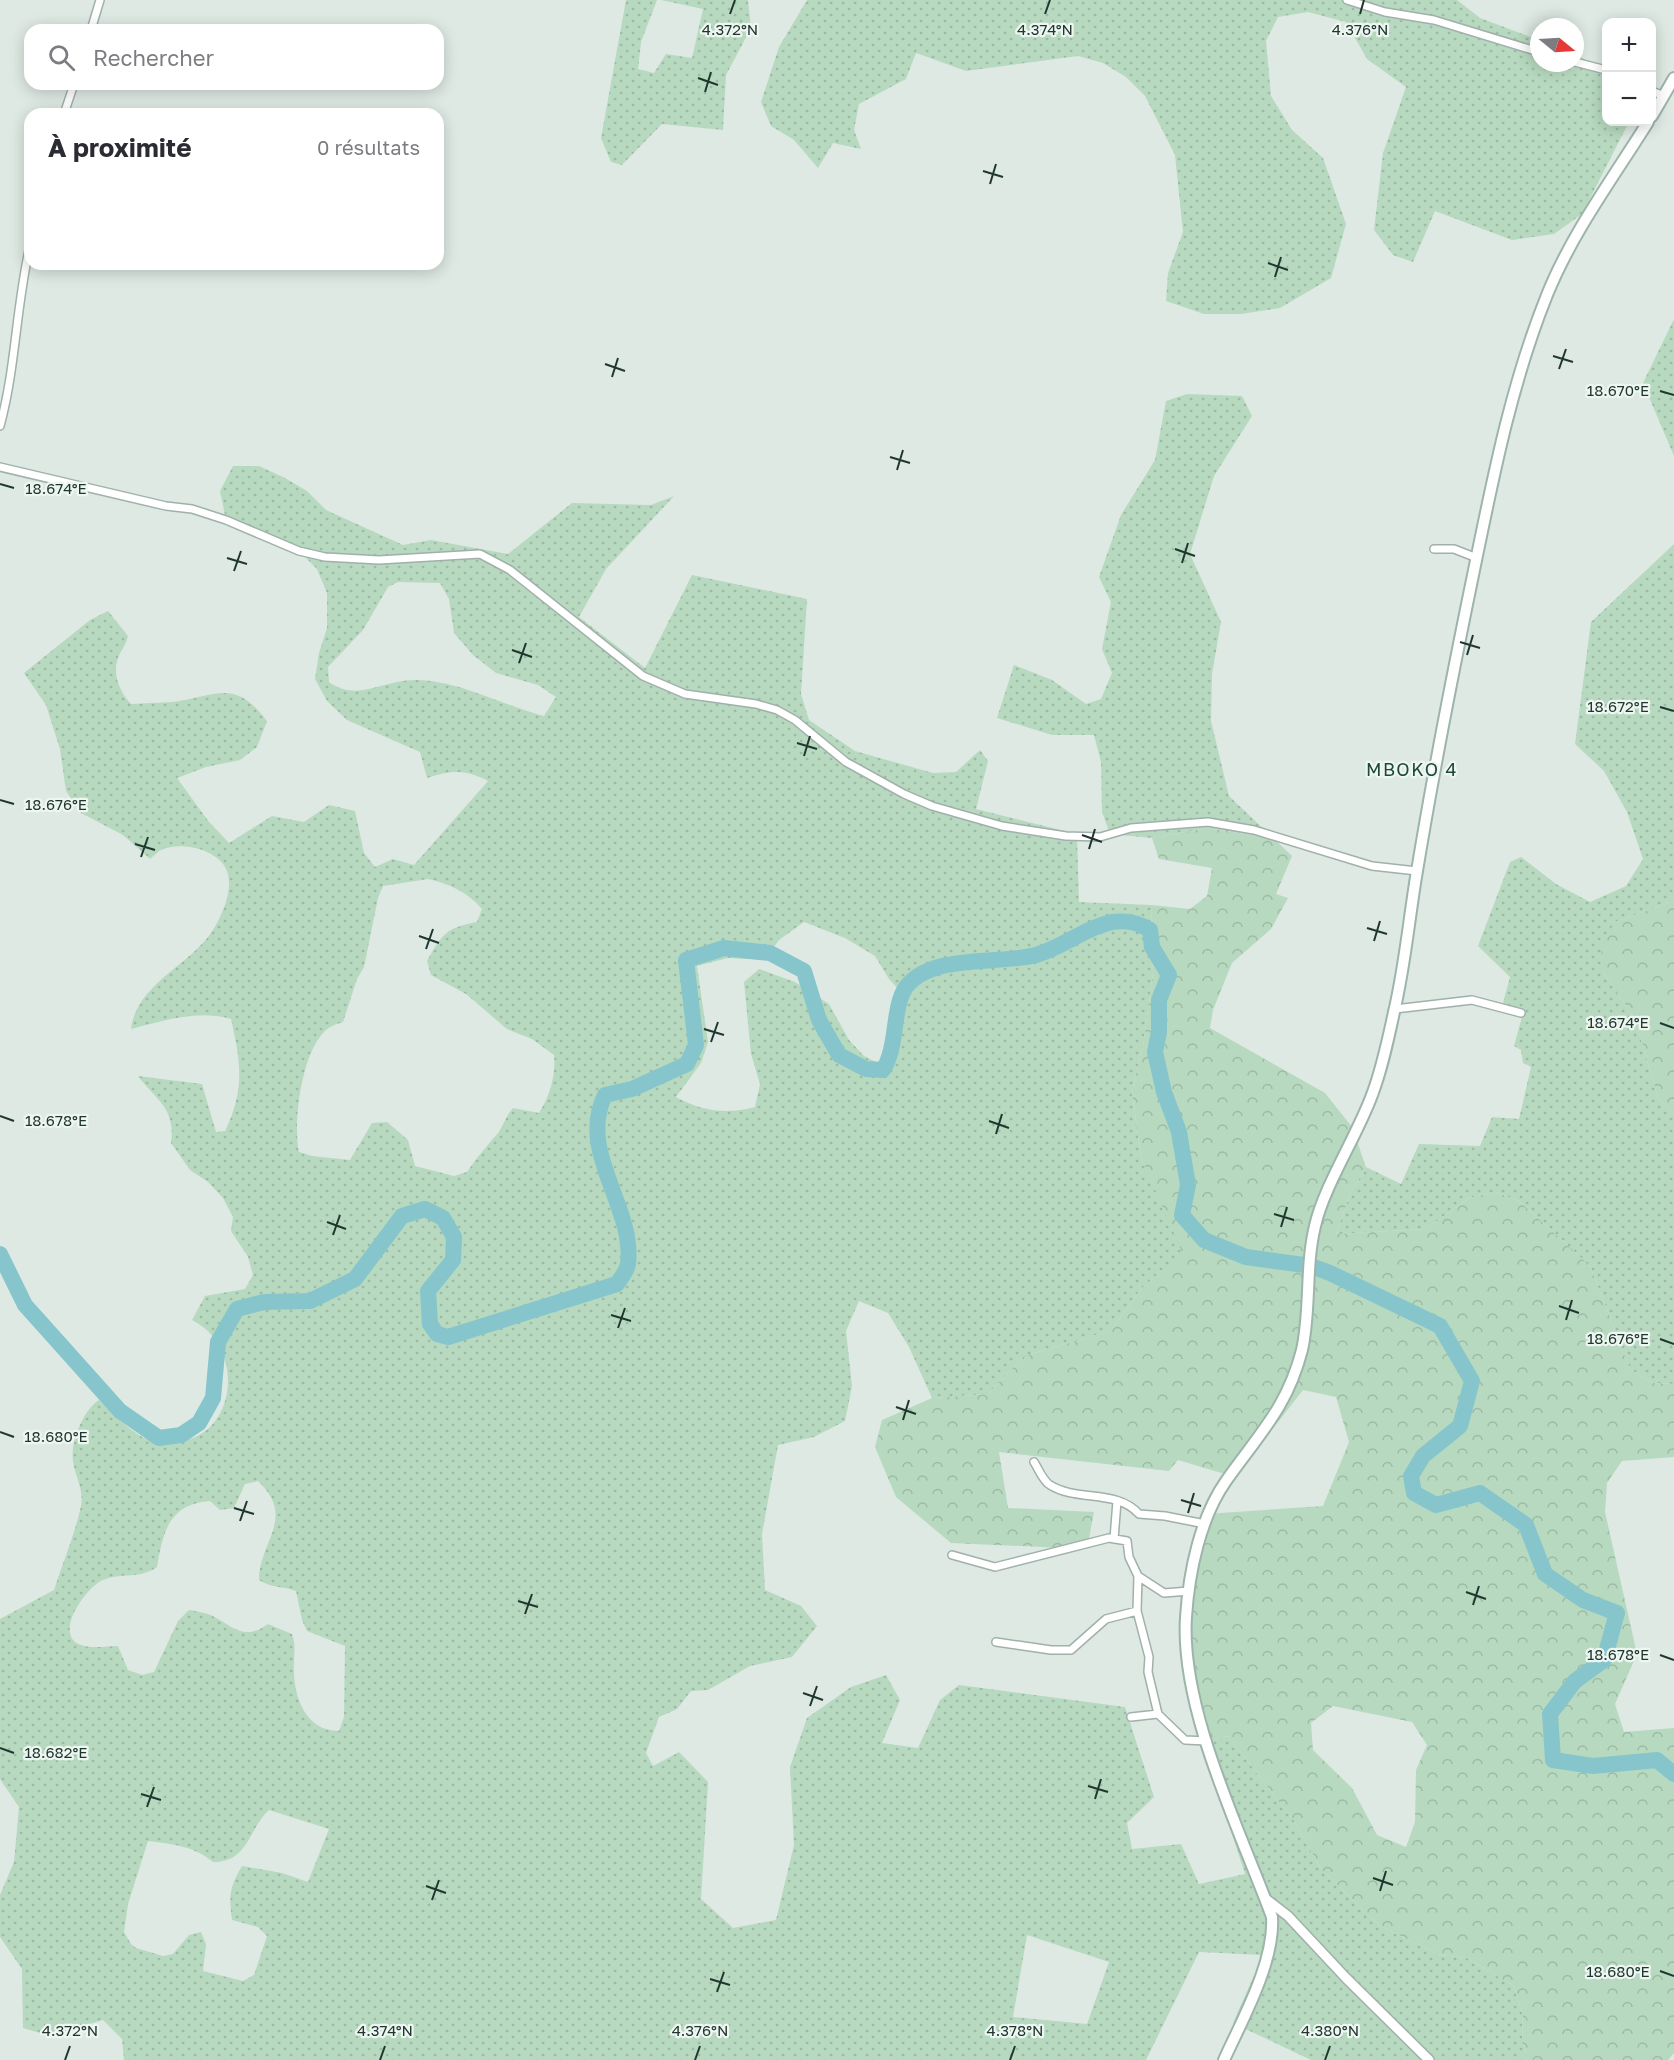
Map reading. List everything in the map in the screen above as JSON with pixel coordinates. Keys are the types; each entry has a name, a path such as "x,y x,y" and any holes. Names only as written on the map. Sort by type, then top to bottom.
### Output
{"main road":[{"path":"1656,109 1674,78"},
{"path":"1224,2060 1267,1957 1273,1928 1266,1899 1207,1741 1193,1695 1185,1637 1189,1591 1205,1524 1225,1482 1279,1410 1286,1393 1302,1347 1309,1256 1316,1221 1374,1093 1395,1009 1438,750 1504,426 1528,345 1546,298 1572,245 1646,126"}],"street":[{"path":"93,24 100,0"},
{"path":"1347,0 1385,12 1434,20 1530,49"},
{"path":"1584,64 1602,69"},
{"path":"66,108 72,90"},
{"path":"1656,93 1664,96"},
{"path":"0,426 5,406 24,270"},
{"path":"0,466 166,506 192,509 226,520 299,551 325,557 379,560 480,554 510,570 643,676 685,694 756,704 777,710 795,720 846,762 904,794 932,806 1002,826 1066,836 1100,837 1131,828 1208,822 1254,830 1372,866 1417,871"},
{"path":"1434,549 1454,549 1477,558"},
{"path":"1395,1009 1472,1000 1521,1013"},
{"path":"1034,1462 1048,1485 1075,1494 1131,1505 1139,1514 1166,1516 1205,1524"},
{"path":"1114,1539 1117,1501"},
{"path":"952,1555 994,1567 1084,1542 1114,1539 1126,1541 1129,1557 1138,1576 1137,1611 1149,1657 1148,1672 1158,1714 1185,1740 1207,1741"},
{"path":"1138,1576 1164,1593 1189,1591"},
{"path":"996,1642 1051,1650 1071,1650 1106,1619 1137,1611"},
{"path":"1131,1717 1158,1714"},
{"path":"1266,1899 1288,1916 1346,1978 1429,2060"}],"green space":[{"path":"626,0 657,0 641,42 638,69 654,73 666,54 692,58 703,9 661,0 748,0 751,28 726,75 723,130 662,124 622,165 611,162 601,138"},
{"path":"807,0 1457,0 1480,18 1530,37 1530,72 1584,72 1584,59 1602,69 1602,126 1627,126 1582,214 1554,234 1512,240 1435,211 1413,262 1393,255 1374,230 1383,153 1406,87 1367,59 1346,22 1308,12 1278,17 1266,41 1271,96 1292,130 1323,158 1346,224 1331,278 1280,308 1241,314 1204,314 1166,301 1168,273 1183,232 1175,155 1145,96 1126,77 1103,63 1078,56 966,71 916,53 906,79 859,104 854,130 861,149 833,143 818,168 794,140 771,126 761,102 779,47"},
{"path":"1674,319 1674,456 1643,383"},
{"path":"1187,394 1242,396 1252,416 1214,476 1190,554 1221,622 1212,674 1211,721 1229,796 1273,838 1206,828 1152,838 1110,834 1102,812 1101,762 1094,735 1052,735 997,718 1014,665 1052,680 1086,704 1101,699 1112,673 1102,649 1111,602 1099,577 1121,515 1155,460 1166,401"},
{"path":"233,466 259,466 307,491 326,510 403,545 431,540 508,554 572,503 651,505 674,496 606,569 579,617 645,668 692,575 807,599 801,694 809,720 855,751 933,773 956,772 980,750 988,761 976,809 1077,834 1079,902 1151,905 1153,972 1144,1040 1132,1092 1141,1157 1183,1252 1141,1289 1110,1331 1024,1356 988,1394 932,1398 909,1347 888,1313 859,1301 846,1331 852,1386 845,1421 814,1437 778,1445 762,1534 765,1590 801,1606 817,1626 792,1657 750,1666 708,1690 691,1691 677,1709 659,1717 646,1753 653,1766 679,1752 708,1782 701,1899 733,1928 776,1920 794,1845 790,1767 807,1718 851,1687 886,1675 900,1700 882,1743 918,1748 940,1700 959,1685 1125,1707 1154,1797 1127,1823 1132,1849 1181,1844 1199,1884 1245,1874 1202,1742 1228,1736 1295,1822 1321,1869 1380,1926 1440,1955 1467,1958 1514,1986 1523,2016 1522,2042 1528,2060 1311,2060 1233,2023 1263,1955 1199,1952 1146,2060 124,2060 122,2039 103,2020 50,2036 23,2028 22,1969 0,1937 0,1895 14,1862 19,1807 0,1779 0,1619 54,1590 82,1500 73,1461 74,1445 83,1418 93,1404 99,1400 132,1430 144,1438 155,1441 190,1439 208,1429 220,1413 227,1394 228,1373 222,1352 210,1334 192,1320 205,1296 245,1289 253,1275 248,1257 231,1231 233,1217 223,1198 208,1182 190,1170 171,1143 172,1131 168,1113 138,1076 202,1084 216,1132 225,1131 236,1102 239,1076 239,1063 231,1019 207,1015 194,1016 131,1029 135,1013 153,988 201,945 211,933 226,902 229,884 226,869 215,856 188,847 169,847 150,859 123,835 81,813 66,791 60,749 46,705 24,673 90,620 108,611 128,636 118,658 116,671 120,689 131,704 173,702 225,693 245,699 267,721 257,747 240,760 206,767 177,778 209,822 229,843 272,816 304,822 329,805 355,811 364,853 375,867 393,859 414,865 488,781 473,774 458,772 427,778 420,752 347,720 327,701 315,679 319,653 327,628 327,593 317,569 299,551 248,534 226,520 220,491","holes":["398,582 440,583 449,599 454,633 473,655 496,673 538,685 556,697 544,716 465,689 433,681 404,681 360,690 339,688 329,682 328,667 363,630 388,587","428,879 458,890 477,903 482,909 477,922 446,933 437,944 427,961 431,975 466,994 507,1029 532,1039 554,1055 551,1085 539,1113 513,1108 498,1133 467,1172 454,1176 415,1166 408,1140 387,1122 372,1123 350,1160 312,1156 299,1152 297,1125 303,1076 313,1048 322,1034 330,1027 343,1022 357,979 364,967 378,898 383,886","804,922 845,938 875,956 889,979 906,997 901,1037 893,1060 882,1065 864,1056 849,1040 829,1004 795,982 759,969 744,982 751,1054 760,1084 755,1107 734,1111 714,1110 695,1106 676,1097 701,1063 708,1042 697,966 728,958 764,960 779,940","258,1481 269,1494 275,1507 273,1530 264,1553 259,1580 296,1591 302,1620 307,1631 345,1646 344,1717 339,1731 316,1724 302,1708 295,1685 292,1634 268,1624 251,1632 244,1632 208,1614 189,1610 178,1621 154,1672 142,1675 128,1670 118,1646 86,1646 73,1640 70,1632 75,1611 96,1584 116,1576 136,1575 157,1567 165,1532 176,1514 196,1503 210,1501 220,1510 234,1508 245,1484","269,1810 329,1829 308,1882 282,1873 242,1866 232,1886 230,1905 232,1920 258,1927 267,1936 254,1975 243,1981 203,1971 206,1944 201,1932 189,1935 173,1954 163,1956 136,1948 131,1944 124,1932 128,1904 148,1841 191,1849 213,1862 225,1861 234,1857 247,1843","1027,1935 1109,1962 1087,2024 1013,2017"]},
{"path":"1674,544 1674,901 1615,922 1603,972 1635,1019 1658,1097 1674,1115 1674,1384 1653,1383 1630,1369 1590,1266 1519,1201 1495,1192 1469,1198 1426,1229 1336,1234 1350,1194 1366,1167 1401,1184 1419,1144 1480,1146 1492,1117 1519,1119 1531,1067 1523,1063 1521,1050 1514,1046 1523,1013 1503,1003 1510,977 1478,946 1510,862 1521,857 1556,884 1590,902 1626,886 1643,859 1627,812 1604,771 1575,744 1591,622"},
{"path":"1206,828 1273,838 1292,856 1276,894 1288,898 1271,929 1232,963 1213,1010 1210,1028 1325,1093 1352,1127 1366,1167 1350,1194 1336,1234 1426,1229 1469,1198 1495,1192 1519,1201 1590,1266 1630,1369 1653,1383 1674,1384 1674,1457 1622,1461 1607,1483 1605,1512 1637,1654 1615,1704 1624,1732 1674,1728 1674,2053 1668,2060 1528,2060 1522,2042 1523,2016 1514,1986 1467,1958 1440,1955 1380,1926 1321,1869 1295,1822 1228,1736 1202,1742 1186,1627 1206,1514 1323,1506 1349,1442 1336,1397 1303,1390 1235,1477 1178,1460 1169,1471 999,1452 1008,1508 1094,1512 1087,1549 951,1543 896,1497 875,1447 882,1420 932,1398 988,1394 1024,1356 1110,1331 1141,1289 1182,1252 1141,1157 1132,1092 1144,1040 1153,972 1151,905 1190,909 1207,896 1212,868 1159,859 1152,838","holes":["1333,1706 1412,1722 1427,1745 1416,1770 1415,1822 1406,1847 1377,1835 1352,1788 1313,1750 1311,1723"]},
{"path":"1674,901 1674,1115 1658,1097 1635,1019 1603,972 1601,944 1615,922"}],"waterway":[{"path":"0,1254 25,1305 120,1411 159,1438 181,1435 199,1423 213,1398 218,1342 237,1309 264,1302 310,1301 355,1279 402,1216 425,1209 443,1218 454,1237 453,1260 428,1291 430,1324 437,1334 448,1337 617,1284 628,1264 628,1243 602,1158 598,1137 598,1116 605,1095 632,1089 687,1064 696,1045 686,960 724,948 770,953 804,971 819,1020 839,1055 866,1069 883,1070 891,1050 902,995 906,987 918,976 932,969 949,965 1036,955 1102,925 1112,922 1137,923 1150,930 1152,947 1169,975 1159,1000 1159,1032 1155,1052 1164,1092 1179,1132 1188,1185 1182,1215 1204,1240 1246,1257 1311,1266 1440,1326 1472,1381 1460,1426 1423,1456 1411,1476 1414,1493 1436,1505 1480,1493 1526,1525 1545,1574 1583,1600 1617,1613 1604,1660 1575,1681 1550,1714 1553,1760 1593,1766 1657,1760 1674,1774"}],"district":[{"name":"MBOKO 4","path":"1412,769"}]}
